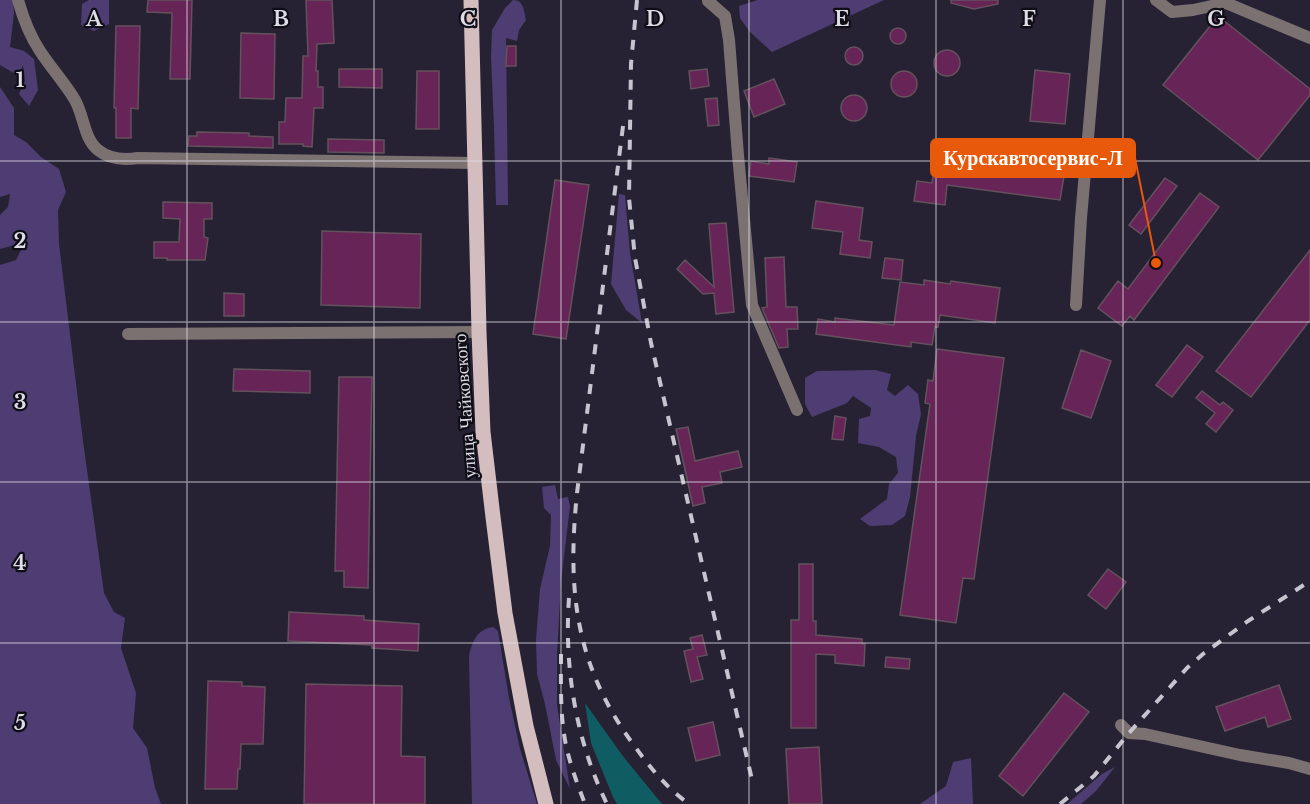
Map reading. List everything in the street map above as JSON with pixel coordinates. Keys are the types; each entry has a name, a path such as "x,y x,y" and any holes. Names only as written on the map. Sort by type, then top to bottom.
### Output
{"main road":[{"name":"улица Чайковского","path":"471,0 483,432 506,613 526,726 546,804"}],"street":[{"path":"18,0 38,49 75,100 88,137 98,150 107,155 125,160 138,158 475,163"},
{"path":"702,0 716,0"},
{"path":"1076,305 1100,0"},
{"path":"1156,0 1172,12 1226,3 1310,38"},
{"path":"708,1 725,16 729,40 752,305 797,410"},
{"path":"128,334 479,332"},
{"path":"1121,725 1130,733 1145,734 1310,769"}],"shaded area":[{"path":"0,0 13,0 14,13 10,47 24,51 34,59 38,90 29,106 19,94 25,81 23,65 19,76 0,65"},
{"path":"89,0 109,0 109,24 94,31 81,25 82,4"},
{"path":"513,0 521,4 526,20 519,30 517,41 506,38 508,205 496,205 492,30 505,8"},
{"path":"758,0 884,0 772,52 749,31 740,18 739,6"},
{"path":"0,87 14,108 14,135 59,169 66,192 58,210 59,244 104,593 114,612 125,618 121,648 136,693 133,728 147,748 155,788 161,804 0,804 0,265 16,260 25,242 0,249 0,215 8,207 10,194 0,197"},
{"path":"619,194 625,195 630,253 642,323 626,310 611,284"},
{"path":"875,370 891,374 887,390 895,396 908,385 918,394 921,414 916,436 910,497 905,516 892,525 870,526 860,519 887,499 889,484 898,473 896,457 879,447 858,443 859,419 870,416 871,408 853,396 847,403 812,417 805,404 805,378 817,371"},
{"path":"555,485 558,499 568,497 570,506 561,582 557,705 570,789 556,760 537,674 536,640 540,589 550,546 551,515 544,508 542,487"},
{"path":"493,627 498,631 520,749 537,804 472,804 469,656 479,633"},
{"path":"585,703 622,755 662,804 617,804 591,743"},
{"path":"971,758 973,804 920,804 946,786 953,762"},
{"path":"1115,767 1096,791 1081,804 1067,804 1102,774"}],"building":[{"path":"148,0 192,0 190,79 170,79 172,13 147,12"},
{"path":"306,0 332,0 334,43 317,44 316,71 318,71 318,87 323,87 323,108 314,108 312,147 303,146 303,144 279,144 279,122 285,122 286,98 302,98 303,56 308,56"},
{"path":"951,0 998,0 998,4 974,9 951,3"},
{"path":"1218,16 1310,89 1310,95 1258,160 1163,85"},
{"path":"116,26 140,26 138,109 131,108 131,138 116,138 116,108 114,108"},
{"path":"898,28 904,30 906,36 904,42 898,44 892,42 890,36 892,30"},
{"path":"241,33 275,34 274,99 240,98"},
{"path":"507,46 516,46 516,66 506,66"},
{"path":"854,47 860,50 863,56 860,62 854,65 848,62 845,56 848,50"},
{"path":"947,50 956,54 960,63 956,72 947,76 938,72 934,63 938,54"},
{"path":"339,69 382,69 382,88 339,87"},
{"path":"707,69 709,86 691,89 689,71"},
{"path":"1035,70 1070,74 1065,124 1030,121"},
{"path":"417,71 439,71 439,129 416,129"},
{"path":"904,71 913,75 917,84 913,93 904,97 895,93 891,84 895,75"},
{"path":"774,79 785,104 754,117 744,91"},
{"path":"854,95 863,99 867,108 863,117 854,121 845,117 841,108 845,99"},
{"path":"717,98 719,125 708,126 705,99"},
{"path":"197,132 249,133 249,136 273,137 273,148 188,146 189,136 197,136"},
{"path":"328,139 384,140 384,153 328,152"},
{"path":"769,158 797,162 794,182 749,176 751,161 769,164"},
{"path":"960,162 1064,176 1060,200 947,185 945,205 914,201 917,181 932,183 935,163 959,166"},
{"path":"1165,178 1177,186 1141,234 1129,225"},
{"path":"555,180 589,185 566,339 533,334"},
{"path":"1200,193 1219,207 1134,320 1130,316 1122,326 1098,308 1118,281 1128,289"},
{"path":"816,201 863,208 859,240 872,242 870,258 840,254 843,232 812,228"},
{"path":"163,202 212,203 212,219 204,219 204,237 208,238 205,260 154,258 154,242 179,242 180,219 163,218"},
{"path":"726,223 734,312 716,314 714,293 703,294 677,269 685,260 714,287 709,224"},
{"path":"322,231 421,234 420,308 321,305"},
{"path":"1310,250 1310,320 1251,397 1216,371"},
{"path":"784,257 786,307 797,307 798,329 787,329 788,347 779,348 762,308 767,307 765,258"},
{"path":"885,258 903,260 901,280 882,278"},
{"path":"924,280 950,284 951,281 1000,288 995,323 940,315 938,327 935,326 932,345 911,342 911,347 816,334 818,319 835,322 835,318 894,325 900,282 924,285"},
{"path":"224,293 244,294 244,316 224,316"},
{"path":"1187,345 1203,357 1172,397 1156,385"},
{"path":"937,349 1004,358 974,579 963,578 956,623 900,615 930,404 925,403 928,380 933,381"},
{"path":"1081,350 1111,361 1091,418 1062,408"},
{"path":"234,369 310,371 310,393 233,391"},
{"path":"339,377 372,377 368,588 344,587 344,571 335,571"},
{"path":"1202,391 1220,405 1223,402 1233,410 1216,432 1206,424 1215,413 1196,398"},
{"path":"835,416 846,418 843,440 832,439"},
{"path":"688,427 695,461 738,451 742,467 720,472 722,483 702,487 705,503 693,506 676,429"},
{"path":"799,564 813,564 813,621 816,621 816,635 862,639 862,644 865,644 864,666 835,663 835,655 816,654 816,728 791,728 791,620 799,620"},
{"path":"1108,569 1126,582 1106,609 1088,595"},
{"path":"289,612 364,616 364,620 419,624 418,651 372,648 372,645 288,641"},
{"path":"702,635 707,655 697,657 703,679 691,682 684,651 693,649 690,638"},
{"path":"886,657 910,659 909,669 885,667"},
{"path":"208,681 242,682 242,686 265,687 263,744 241,744 237,789 205,789"},
{"path":"306,684 402,686 401,756 425,757 425,804 304,804"},
{"path":"1279,685 1291,719 1268,727 1265,717 1225,731 1216,707"},
{"path":"1064,693 1089,712 1023,796 999,776"},
{"path":"713,722 720,755 696,761 688,728"},
{"path":"819,747 822,804 789,804 786,749"}],"railway":[{"path":"637,0 631,64 629,198 635,258 651,343 753,784"},
{"path":"623,126 577,493 573,563 575,595 588,658 600,688 616,718 654,771 689,804"},
{"path":"1060,804 1094,776 1187,668 1248,621 1310,581"},
{"path":"569,598 568,651 574,704 587,755 607,804"},
{"path":"561,654 563,729 571,764 585,804"}],"place":[{"name":"Курскавтосервис-Л","path":"1156,263"}]}
